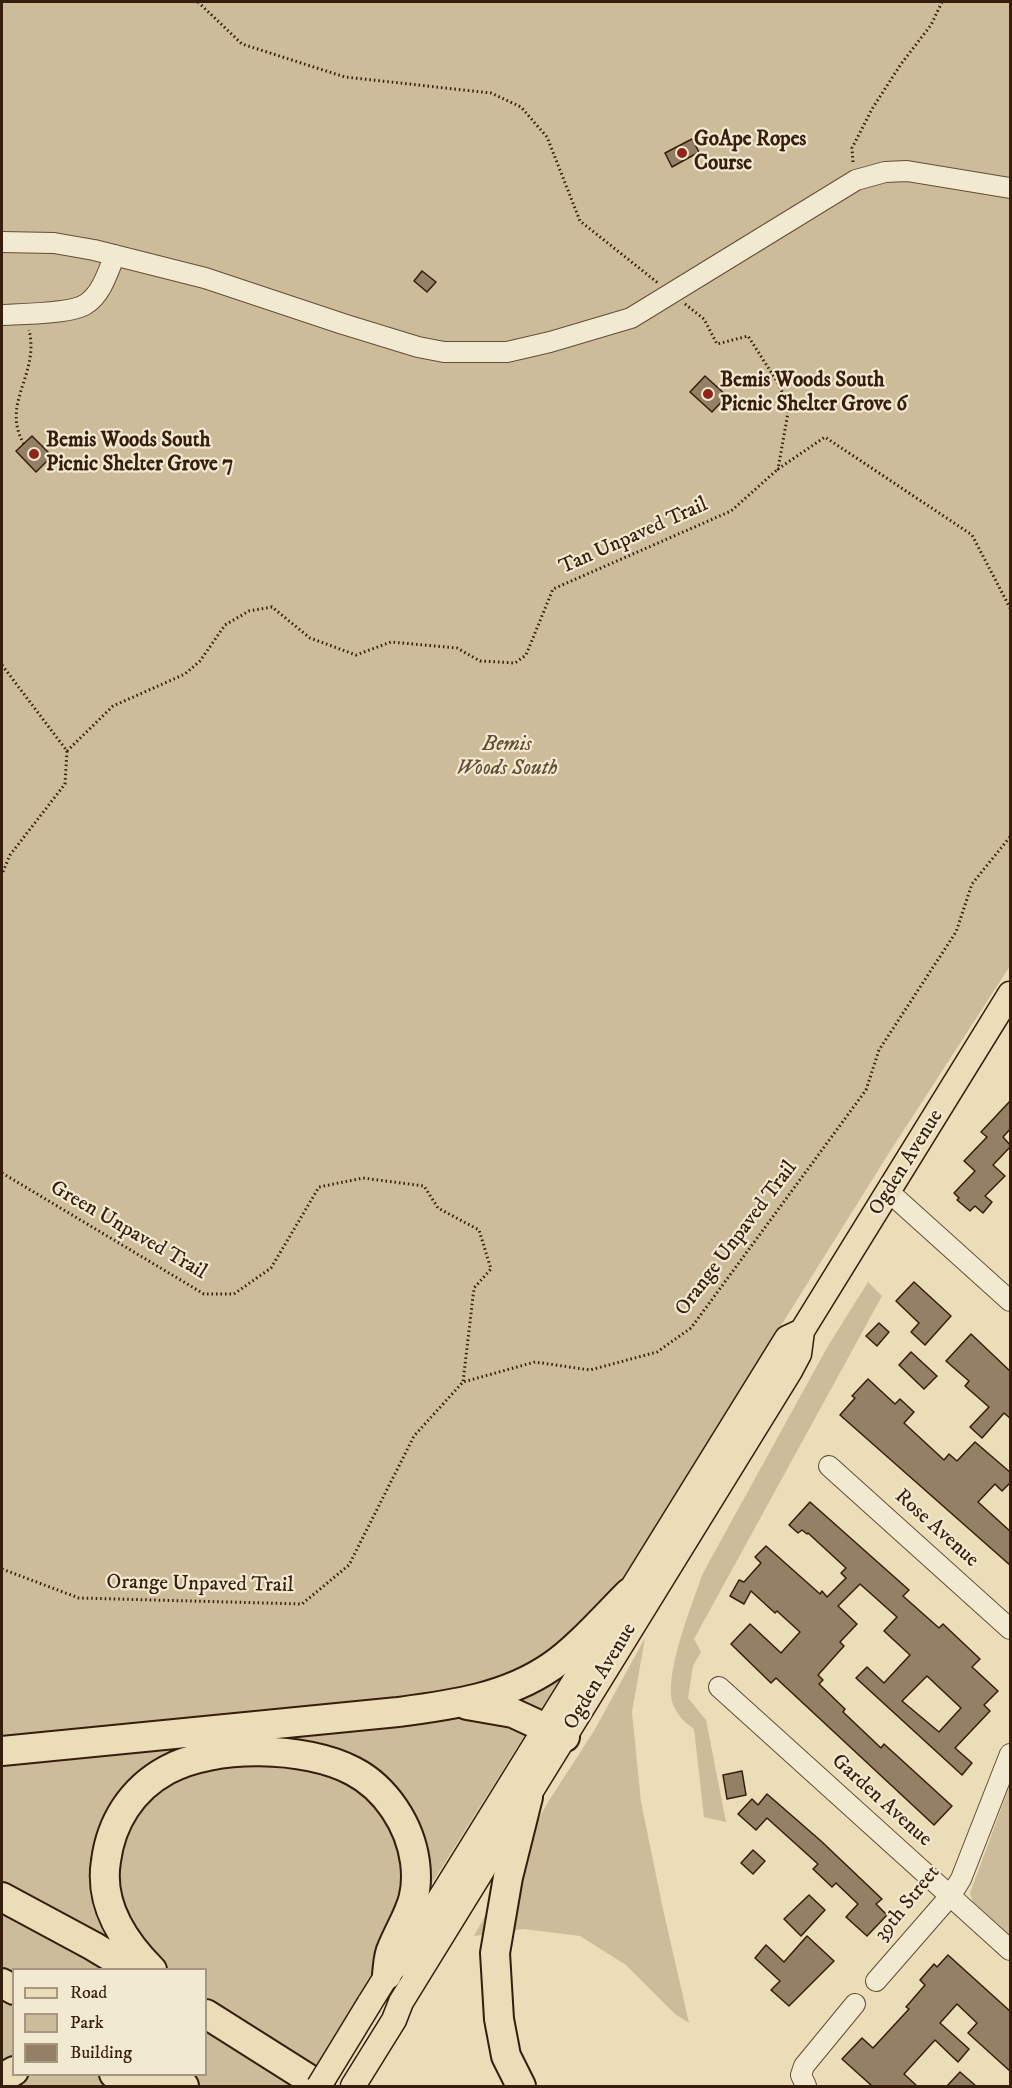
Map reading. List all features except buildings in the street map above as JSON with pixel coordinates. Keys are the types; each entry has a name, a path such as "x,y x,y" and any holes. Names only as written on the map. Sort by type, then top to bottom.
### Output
{"highway":[{"path":"2,1751 363,1716 456,1703 495,1694 518,1685 552,1666 629,1593"},
{"path":"456,1703 510,1712 556,1732"},
{"path":"150,1968 127,1940 112,1916 106,1891 105,1869 108,1844 117,1821 131,1799 167,1770 224,1753 260,1750 327,1761 354,1771 375,1787 403,1821 412,1844 416,1883 409,1913 391,1950 387,1975"},
{"path":"521,2086 506,2056 501,2029 495,1953 508,1877 528,1797"},
{"path":"2,1897 130,1968"},
{"path":"207,2013 319,2086"},
{"path":"118,2076 140,2086"},
{"path":"166,2076 184,2086"}],"main road":[{"name":"Ogden Avenue","path":"319,2086 387,1975 404,1958 556,1732 800,1354 802,1331 1011,994"},
{"name":"Ogden Avenue","path":"353,2086 394,2020 401,2002 528,1797 556,1732 629,1593 787,1338 802,1331"}],"street":[{"path":"2,242 54,243 115,255 206,278 352,327 444,352 507,352 550,342 630,318 856,180 885,172 907,171 1011,188"},
{"path":"2,315 78,308 87,304 104,283 115,255"},
{"path":"889,1192 1011,1301"},
{"name":"Rose Avenue","path":"829,1466 1011,1629"},
{"name":"Garden Avenue","path":"719,1687 1011,1950"},
{"name":"39th Street","path":"876,1981 951,1895 961,1879 1011,1754"},
{"path":"803,2081 809,2058 855,2004"}],"path":[{"path":"198,2 242,44 345,77 491,93 521,106 547,137 580,221 704,319 717,344 748,336 778,383 789,407 778,469"},
{"path":"856,180 852,148 872,108 901,64 931,25 942,2"},
{"path":"24,444 18,436 12,417 13,398 29,366 32,351 26,313"},
{"path":"778,469 825,436 972,535 1011,608"},
{"name":"Tan Unpaved Trail","path":"67,752 113,706 185,674 200,661 225,625 249,611 272,607 310,638 356,655 391,642 457,648 480,661 515,663 525,655 553,589 731,511 778,469"},
{"path":"2,665 67,752 65,783 10,855 2,874"},
{"name":"Orange Unpaved Trail","path":"2,1569 79,1598 302,1604 349,1565 414,1436 463,1382 535,1362 590,1370 657,1352 691,1328 866,1090 879,1050 956,932 972,884 1011,837"},
{"name":"Green Unpaved Trail","path":"2,1173 204,1294 234,1294 271,1268 319,1187 363,1178 424,1186 438,1208 479,1230 491,1269 474,1288 463,1382"}],"green space":[{"name":"Bemis Woods South","path":"2,2 1010,2 1010,966 889,1153 305,2086 2,2086"},
{"path":"868,1282 882,1296 694,1639 701,1652 693,1666 688,1698 706,1720 726,1822 704,1817 694,1729 679,1715 673,1706 671,1696 673,1667 682,1634 703,1573 828,1346"},
{"path":"645,1638 632,1712 641,1802 689,2023 675,2014 626,1965 580,1936 523,1929 474,1936 548,1802 594,1731"},
{"path":"1010,1785 1010,1937 973,1902 970,1893"}],"place":[{"name":"GoApe Ropes Course","path":"682,153"},
{"name":"Bemis Woods South Picnic Shelter Grove 6","path":"708,394"},
{"name":"Bemis Woods South Picnic Shelter Grove 7","path":"34,454"}]}
